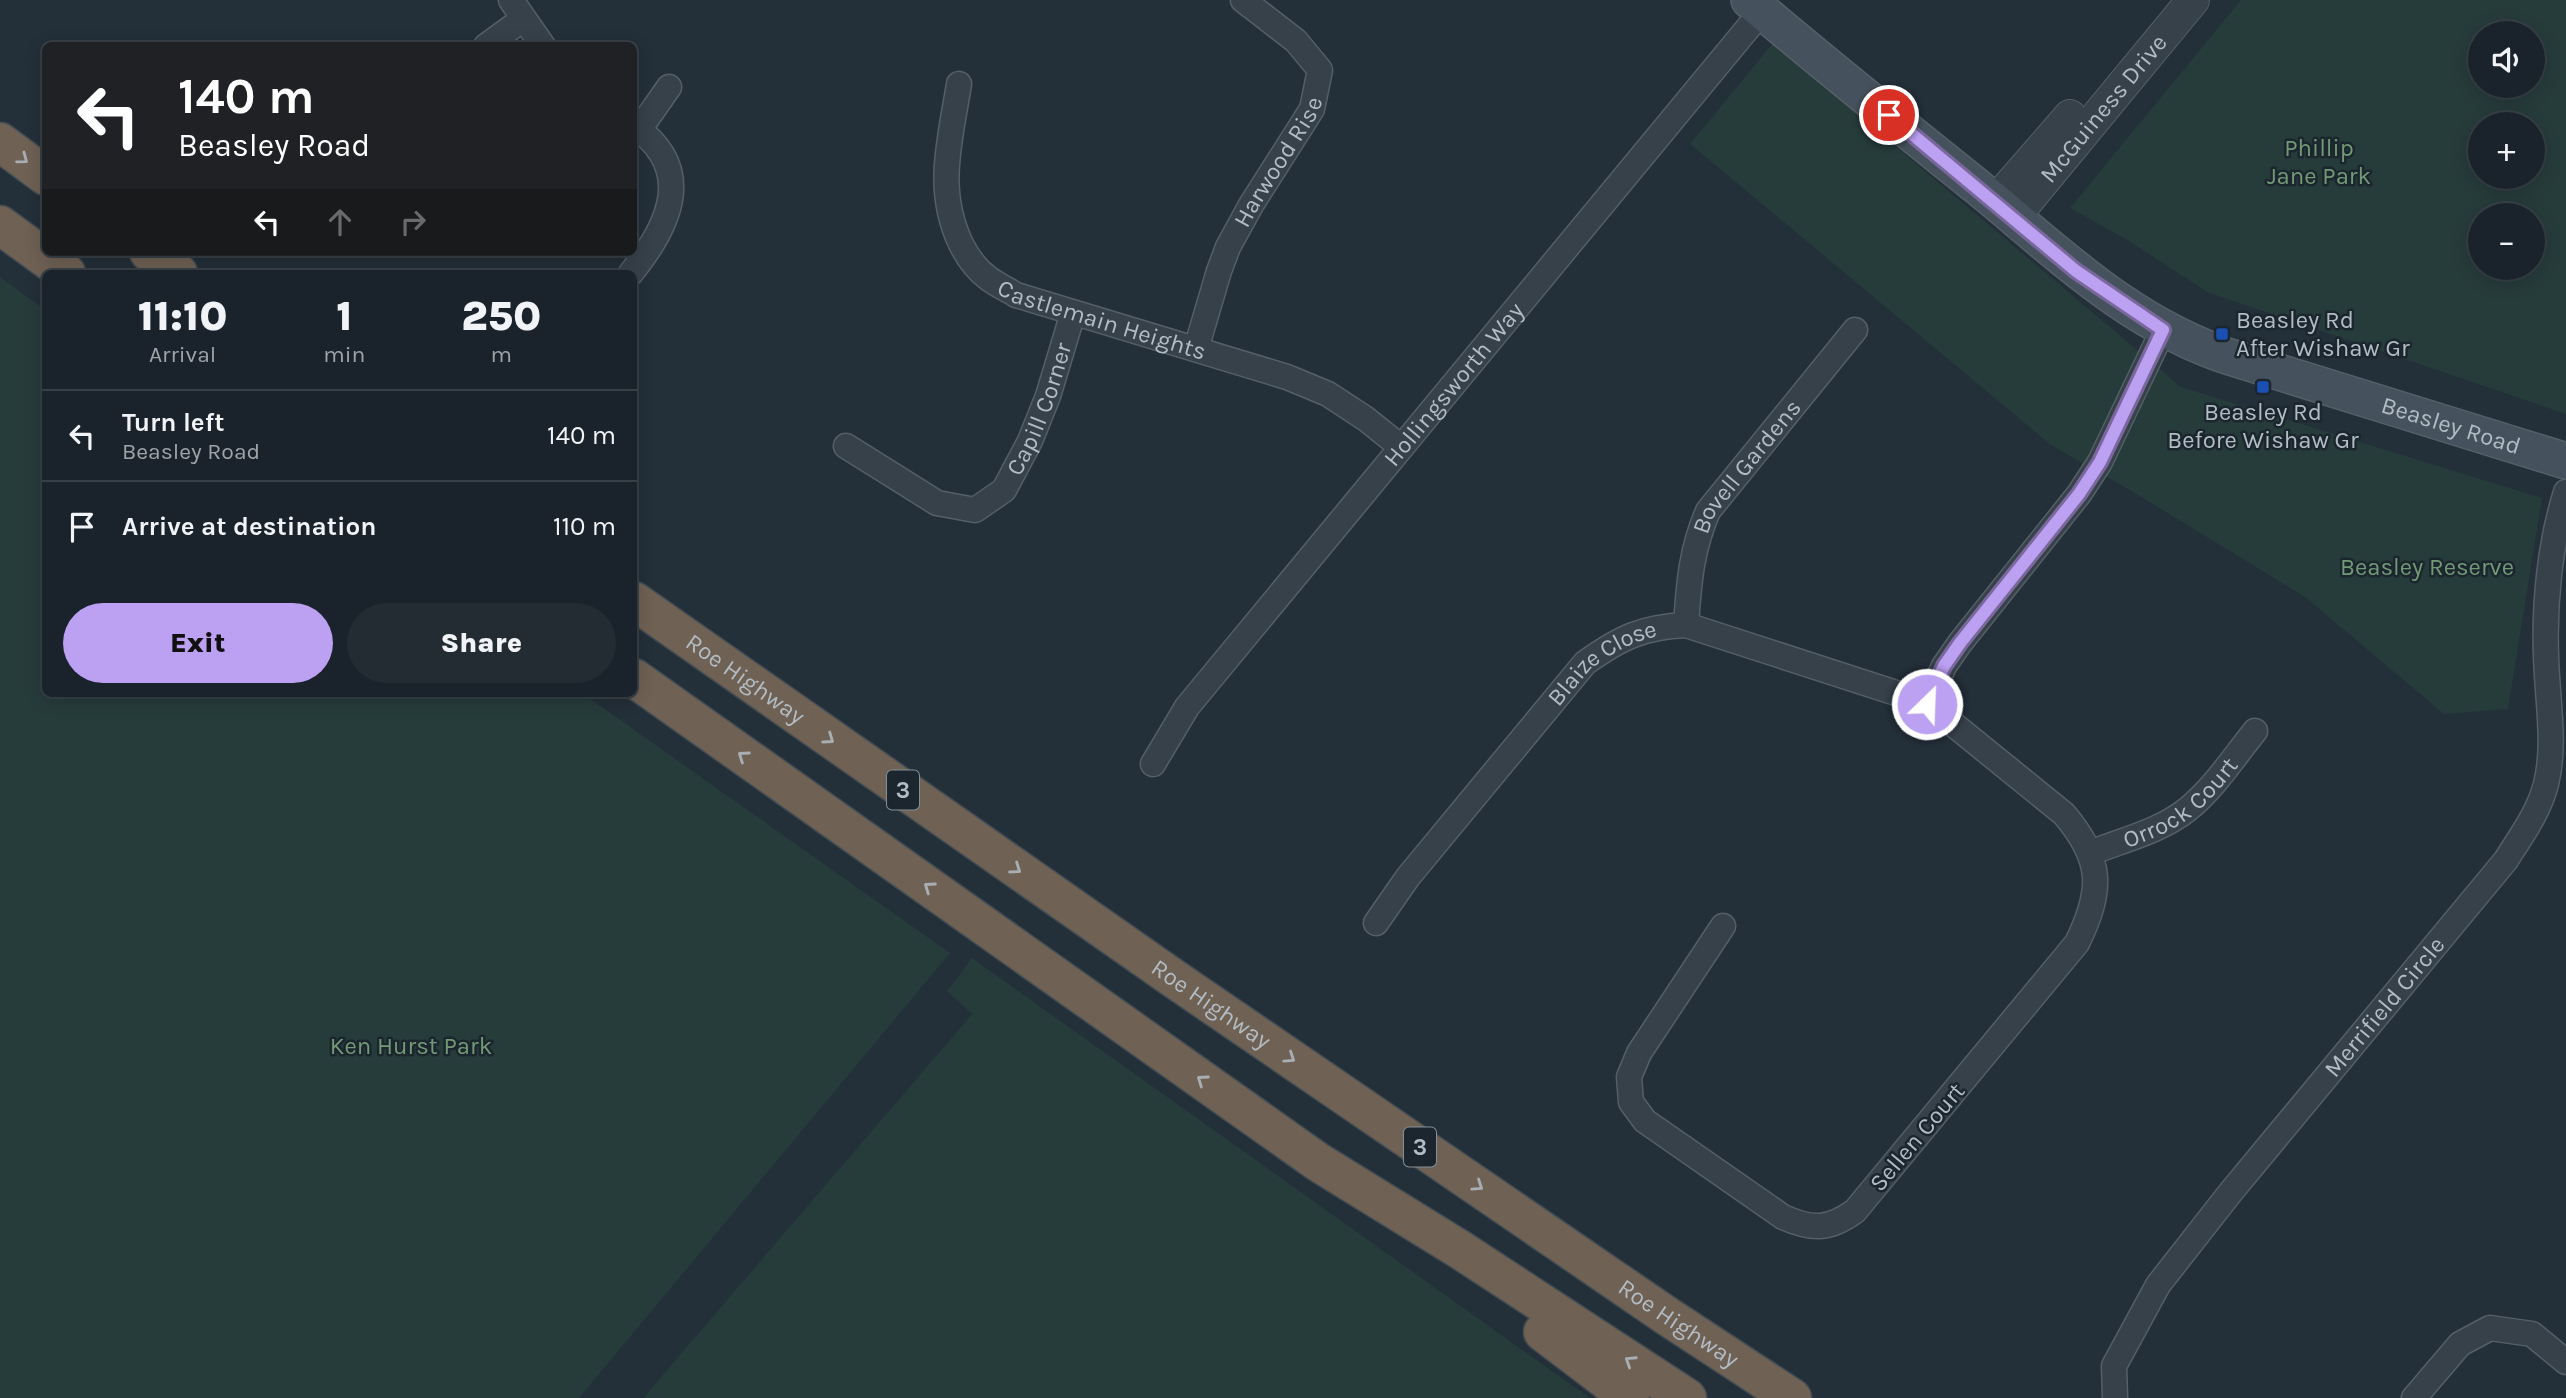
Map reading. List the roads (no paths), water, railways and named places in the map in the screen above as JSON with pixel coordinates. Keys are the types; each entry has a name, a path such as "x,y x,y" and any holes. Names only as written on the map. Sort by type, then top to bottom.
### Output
{"highway":[{"path":"0,142 42,173"},
{"path":"0,225 42,256"},
{"path":"43,256 62,270"},
{"path":"155,256 174,270"},
{"name":"Roe Highway","path":"637,603 1185,986 1667,1316 1792,1398"},
{"path":"637,680 1318,1162 1630,1398"},
{"path":"1318,1162 1459,1249 1687,1398"},
{"path":"1667,1316 1817,1398"}],"main road":[{"name":"Beasley Road","path":"1756,6 2076,271 2163,330 2200,348 2230,358 2566,461"}],"street":[{"name":"Harwood Rise","path":"1196,349 1228,247 1251,205 1312,109 1320,70 1296,41 1243,0"},
{"name":"McGuiness Drive","path":"2004,210 2183,2"},
{"name":"Hollingsworth Way","path":"1153,764 1186,707 1401,447 1756,6"},
{"path":"489,42 517,10 540,42"},
{"name":"Castlemain Heights","path":"959,84 945,173 946,198 953,226 962,245 986,277 1016,295 1287,377 1328,394 1401,447"},
{"path":"637,127 669,87"},
{"path":"634,270 653,247 669,212 672,182 662,155 637,129"},
{"name":"Capill Corner","path":"846,446 937,503 975,510 1004,490 1030,441 1048,396 1073,313"},
{"name":"Bovell Gardens","path":"1686,625 1691,561 1708,511 1855,330"},
{"path":"1927,704 1944,666 1960,643 2079,494 2100,462 2163,330"},
{"name":"Merrifield Circle","path":"2115,1398 2114,1366 2158,1285 2230,1193 2506,860 2532,820 2546,784 2558,740 2546,653 2550,578 2559,517 2566,492"},
{"name":"Merrifield Circle","path":"2550,578 2566,539"},
{"name":"Blaize Close","path":"1376,923 1408,877 1585,663 1608,646 1634,633 1686,625 1927,704"},
{"name":"Sellen Court","path":"1723,926 1639,1053 1629,1077 1631,1102 1645,1121 1783,1217 1800,1224 1819,1227 1839,1223 1855,1211 2077,943 2092,914 2096,880 2090,853 2080,832 2064,814 1927,704"},
{"name":"Orrock Court","path":"2090,853 2161,826 2187,810 2202,796 2255,731"},
{"path":"2414,1398 2460,1345 2490,1328 2532,1334 2566,1362"}],"place":[{"name":"Beasley Rd After Wishaw Gr","path":"2222,334"},
{"name":"Beasley Rd Before Wishaw Gr","path":"2263,387"}],"park label":[{"name":"Phillip Jane Park","path":"2319,162"},
{"name":"Beasley Reserve","path":"2427,567"},
{"name":"Ken Hurst Park","path":"411,1046"}]}
